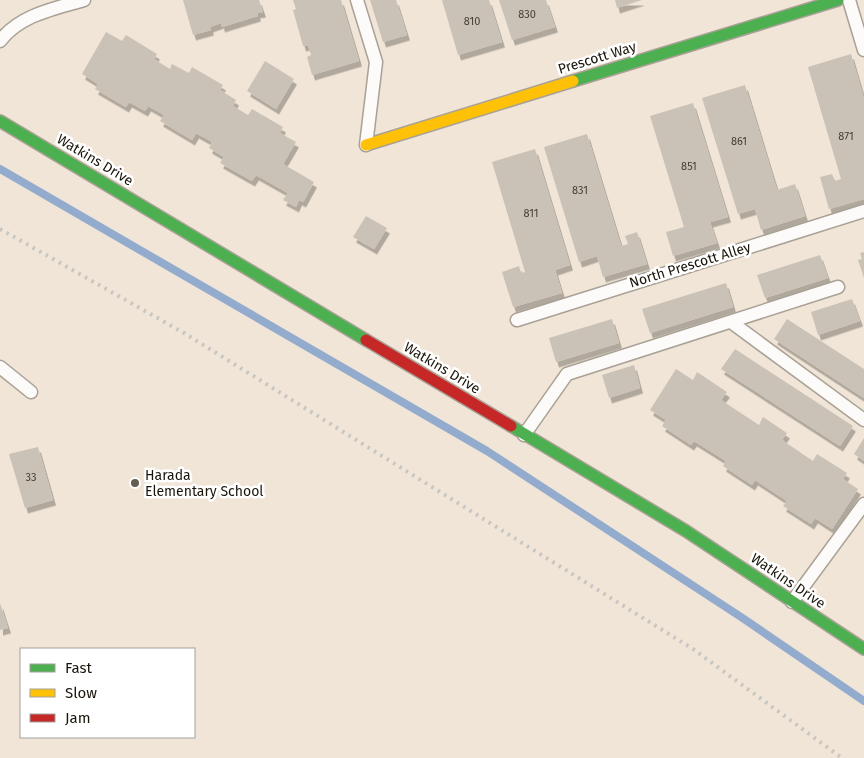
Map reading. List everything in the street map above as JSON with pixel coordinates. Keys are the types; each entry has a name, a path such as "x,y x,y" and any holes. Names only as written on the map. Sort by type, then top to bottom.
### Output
{"street":[{"name":"Prescott Way","path":"366,145 838,0"},
{"name":"Watkins Drive","path":"0,121 686,531 864,649"}],"lane":[{"path":"0,41 8,30 34,15 84,0"},
{"path":"357,0 376,62 366,145"},
{"path":"849,0 864,50"},
{"name":"North Prescott Alley","path":"517,320 864,211"},
{"path":"524,435 567,374 838,287"},
{"path":"731,322 864,420"},
{"path":"0,367 31,392"},
{"path":"792,602 864,504"}],"building":[{"path":"183,0 259,0 263,12 257,13 258,16 222,27 221,23 210,27 211,30 193,35"},
{"path":"293,0 341,0 359,61 312,75 307,57 311,55 308,45 303,46 293,10 296,9"},
{"path":"370,0 396,0 407,35 383,42"},
{"path":"442,0 489,0 502,42 458,55"},
{"path":"499,0 546,0 555,27 512,40"},
{"path":"615,0 642,0 617,8"},
{"path":"106,32 122,41 126,35 157,54 154,59 170,69 172,64 189,73 192,67 223,85 220,90 236,100 233,106 248,115 252,109 283,127 280,133 296,142 283,164 314,182 303,202 299,200 296,207 283,200 288,193 256,175 252,181 220,163 224,157 209,148 212,142 196,133 192,140 160,121 164,115 148,106 145,111 129,102 126,107 95,89 98,84 82,74"},
{"path":"851,54 864,99 864,199 829,209 820,177 832,174 835,181 841,179 808,67"},
{"path":"265,61 294,79 276,109 247,91"},
{"path":"745,85 777,190 795,184 805,216 761,230 755,209 738,214 702,98"},
{"path":"693,103 728,217 710,222 717,243 673,256 666,232 684,227 650,116"},
{"path":"587,134 621,246 628,244 625,236 637,232 647,264 603,277 597,256 579,262 544,147"},
{"path":"535,149 570,265 555,270 562,293 513,307 502,272 519,266 521,273 525,272 492,162"},
{"path":"366,216 387,228 374,249 353,237"},
{"path":"864,252 864,278 858,260 862,259 860,253"},
{"path":"820,255 828,278 765,298 757,275"},
{"path":"726,283 733,307 650,333 642,309"},
{"path":"852,299 860,321 818,335 811,312"},
{"path":"612,319 619,343 556,362 549,338"},
{"path":"787,319 864,369 864,398 774,339"},
{"path":"735,349 853,426 840,446 721,369"},
{"path":"634,365 640,388 609,398 602,375"},
{"path":"676,369 693,380 697,372 727,392 721,400 759,425 763,417 787,433 782,440 813,461 817,454 847,473 843,479 858,489 832,529 815,518 811,524 783,506 787,501 755,480 752,485 723,466 726,461 694,441 691,445 662,426 666,420 650,410"},
{"path":"864,438 864,461 854,454"},
{"path":"38,447 53,500 25,508 9,454"},
{"path":"0,603 8,628 0,630"}],"waterway":[{"path":"0,169 487,451 741,617 864,701"}],"railway":[{"path":"0,229 184,333 693,649 842,758"}],"traffic: fast":[{"path":"573,81 838,0"},
{"path":"0,121 366,340"},
{"path":"511,426 686,531 864,649"}],"traffic: slow":[{"path":"366,145 573,81"}],"traffic: jam":[{"path":"366,340 511,426"}],"place":[{"name":"Harada Elementary School","path":"135,483"}]}
